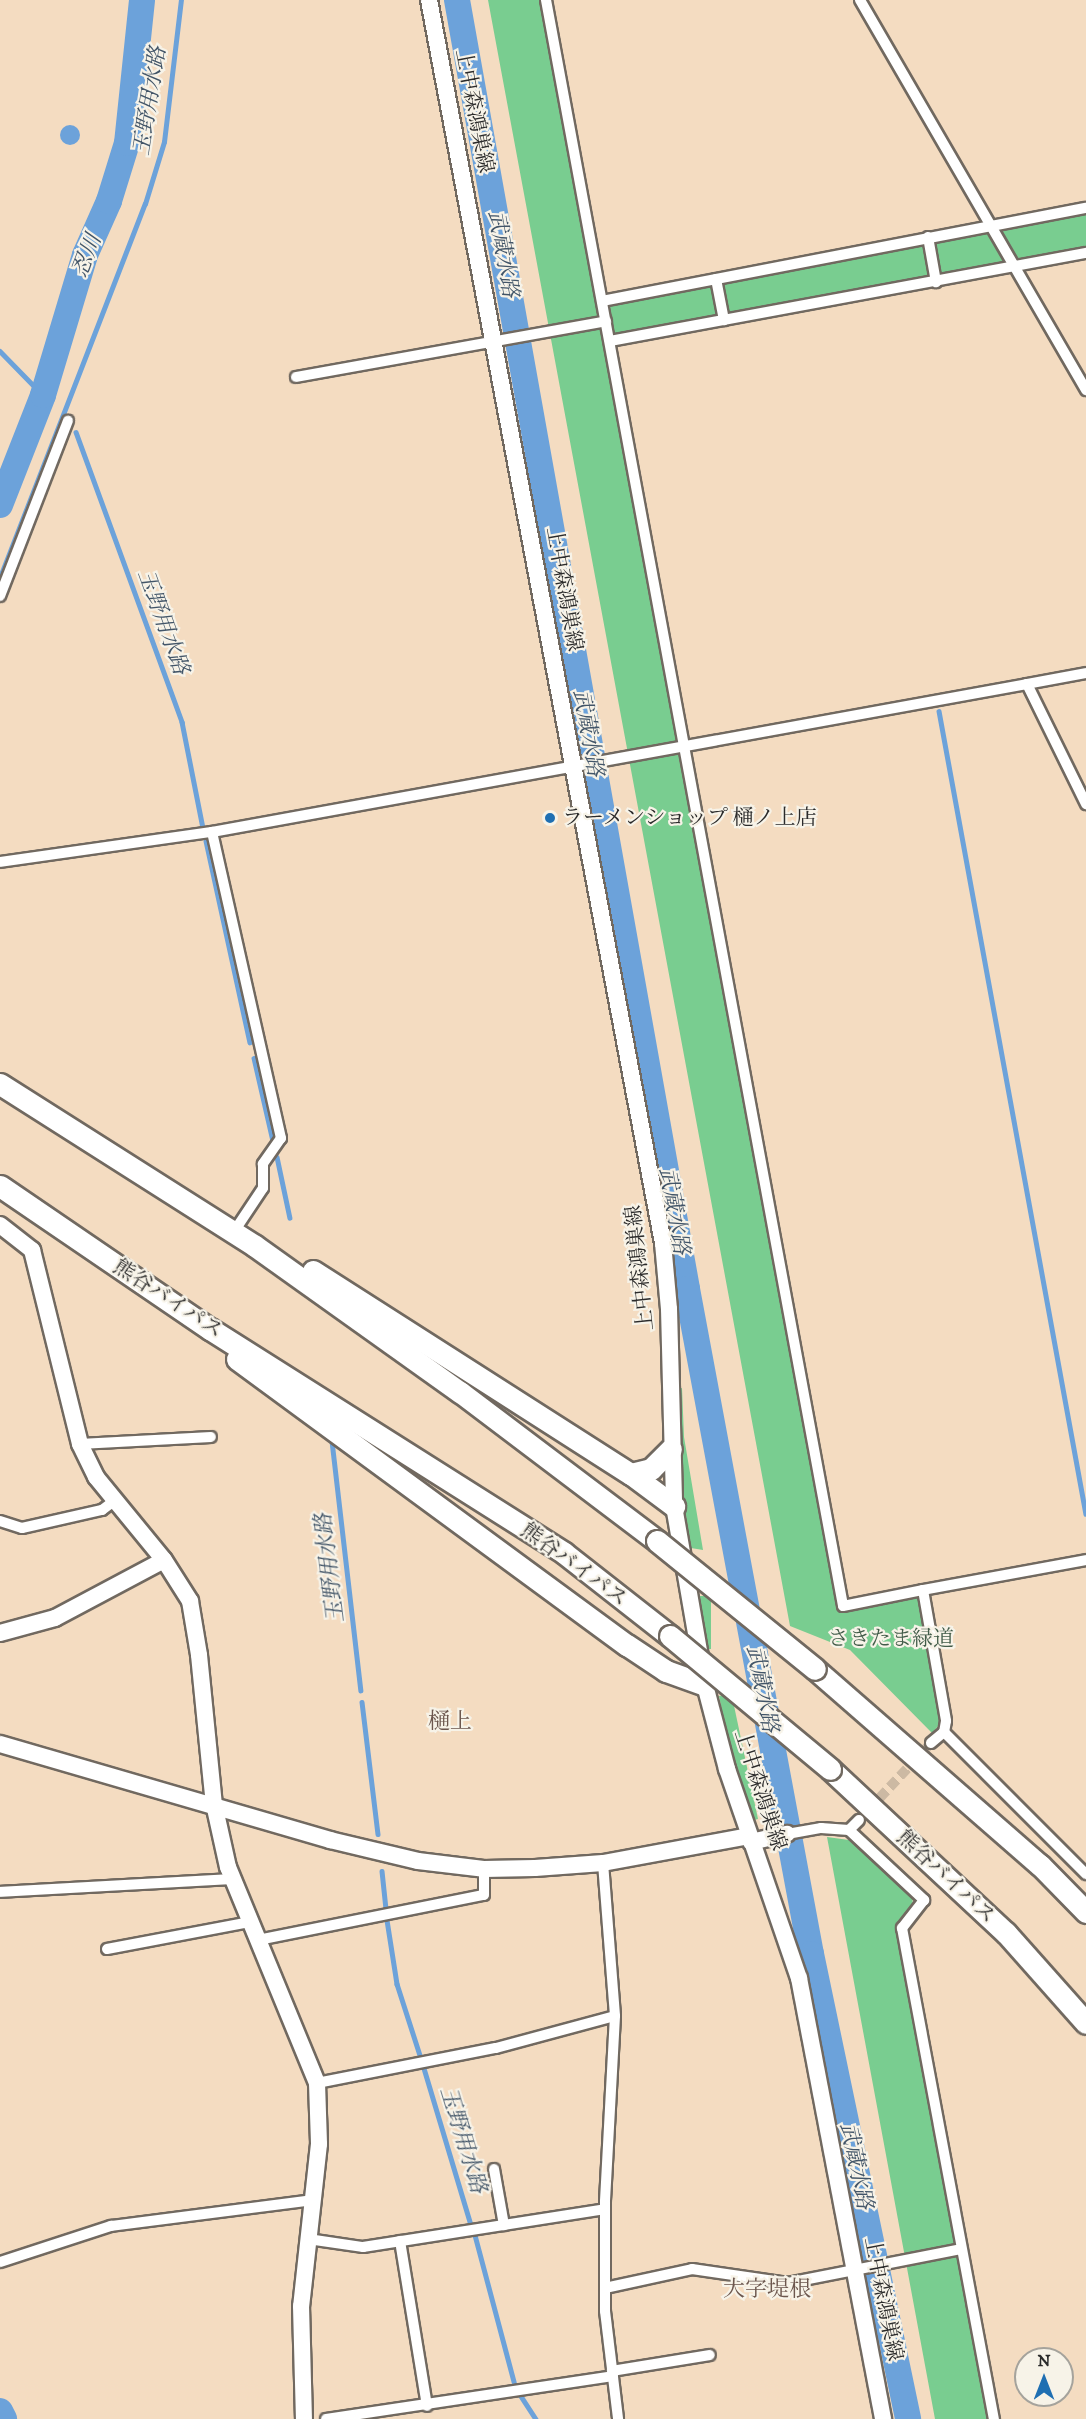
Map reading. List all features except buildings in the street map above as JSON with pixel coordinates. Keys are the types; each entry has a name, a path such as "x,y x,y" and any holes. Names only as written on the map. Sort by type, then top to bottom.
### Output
{"highway":[{"path":"0,1084 255,1246 460,1392 657,1541 815,1669 1040,1865 1086,1912"},
{"name":"熊谷バイパス","path":"0,1186 210,1329 564,1553 670,1636 830,1769 1006,1933 1086,2023"},
{"path":"255,1246 302,1264 631,1474 674,1506"},
{"path":"210,1329 234,1356 627,1645 666,1671 705,1685"},
{"path":"631,1474 651,1469 671,1449"}],"main road":[{"name":"上中森鴻巣線","path":"429,0 502,342 581,768 663,1243 669,1309 674,1506 705,1685 750,1839 800,1978 861,2269 883,2419"},
{"path":"0,1225 32,1250 80,1444 114,1501 164,1560 190,1601 199,1655 214,1804 232,1879 317,2083 319,2144 308,2239 299,2351 304,2419"},
{"path":"0,1633 55,1618 164,1560"},
{"path":"0,1744 214,1804 330,1840 418,1861 484,1869 603,1863 787,1834"}],"street":[{"path":"546,0 843,1606 1086,1560"},
{"path":"860,0 1086,390"},
{"path":"602,301 1086,208"},
{"path":"928,237 936,282"},
{"path":"610,341 1086,253"},
{"path":"716,279 724,320"},
{"path":"296,377 502,342 606,321"},
{"path":"0,596 68,421"},
{"path":"0,862 212,832 581,768 1086,673"},
{"path":"1027,684 1086,804"},
{"path":"212,832 281,1138 263,1164 263,1188 233,1233"},
{"path":"80,1444 211,1437"},
{"path":"0,1521 22,1528 102,1510 114,1501"},
{"path":"923,1590 946,1720 944,1732 931,1743"},
{"path":"944,1732 1086,1874"},
{"path":"849,1830 859,1820"},
{"path":"787,1834 813,1830 849,1830 924,1900 902,1928 994,2419"},
{"path":"603,1863 615,2016 605,2209 605,2288 618,2419"},
{"path":"258,1940 484,1895 484,1869"},
{"path":"0,1892 232,1879"},
{"path":"107,1948 250,1922"},
{"path":"317,2083 496,2048 615,2016"},
{"path":"494,2169 504,2225"},
{"path":"0,2262 111,2226 314,2200"},
{"path":"308,2239 363,2247 605,2209"},
{"path":"400,2241 427,2406"},
{"path":"605,2288 692,2269 788,2283 961,2249"},
{"path":"326,2419 427,2406 710,2355"}],"green space":[{"name":"さきたま緑道","path":"488,0 542,0 597,296 1086,205 1086,257 615,345 679,757 839,1608 843,1611 919,1597 941,1712 940,1724 932,1733 850,1650 790,1626"},
{"path":"682,1388 684,1437 703,1550 691,1548 681,1484 678,1389"},
{"path":"699,1596 711,1596 711,1649 699,1649"},
{"path":"725,1695 733,1701 758,1819 754,1820 732,1761 719,1696"},
{"path":"827,1837 849,1840 912,1894 913,1906 896,1927 988,2419 935,2419"}],"water":[{"path":"70,125 77,128 80,135 77,142 70,145 63,142 60,135 63,128"}],"waterway":[{"name":"忍川","path":"0,505 43,395 85,255 109,201 127,143 142,0"},
{"name":"玉野用水路","path":"0,577 145,204 164,142 181,0"},
{"name":"武蔵水路","path":"457,0 687,1289 811,1954 908,2419"},
{"path":"0,351 43,395"},
{"name":"玉野用水路","path":"76,432 182,722 203,828"},
{"path":"939,711 1086,1514"},
{"name":"玉野用水路","path":"206,841 250,1042"},
{"name":"玉野用水路","path":"254,1058 273,1141"},
{"name":"玉野用水路","path":"277,1157 290,1218"},
{"name":"玉野用水路","path":"332,1441 361,1690"},
{"name":"玉野用水路","path":"362,1702 378,1834"},
{"name":"玉野用水路","path":"382,1871 386,1910"},
{"name":"玉野用水路","path":"387,1920 397,1984 420,2055"},
{"name":"玉野用水路","path":"423,2065 471,2225"},
{"name":"玉野用水路","path":"475,2235 514,2382"},
{"name":"玉野用水路","path":"519,2393 536,2419"},
{"name":"忍川","path":"0,2411 4,2419"}],"tunnel":[{"path":"859,1820 931,1743"}],"place":[{"name":"ラーメンショップ 樋ノ上店","path":"550,818"}],"district":[{"name":"樋上","path":"450,1722"},
{"name":"大字堤根","path":"767,2290"}]}
